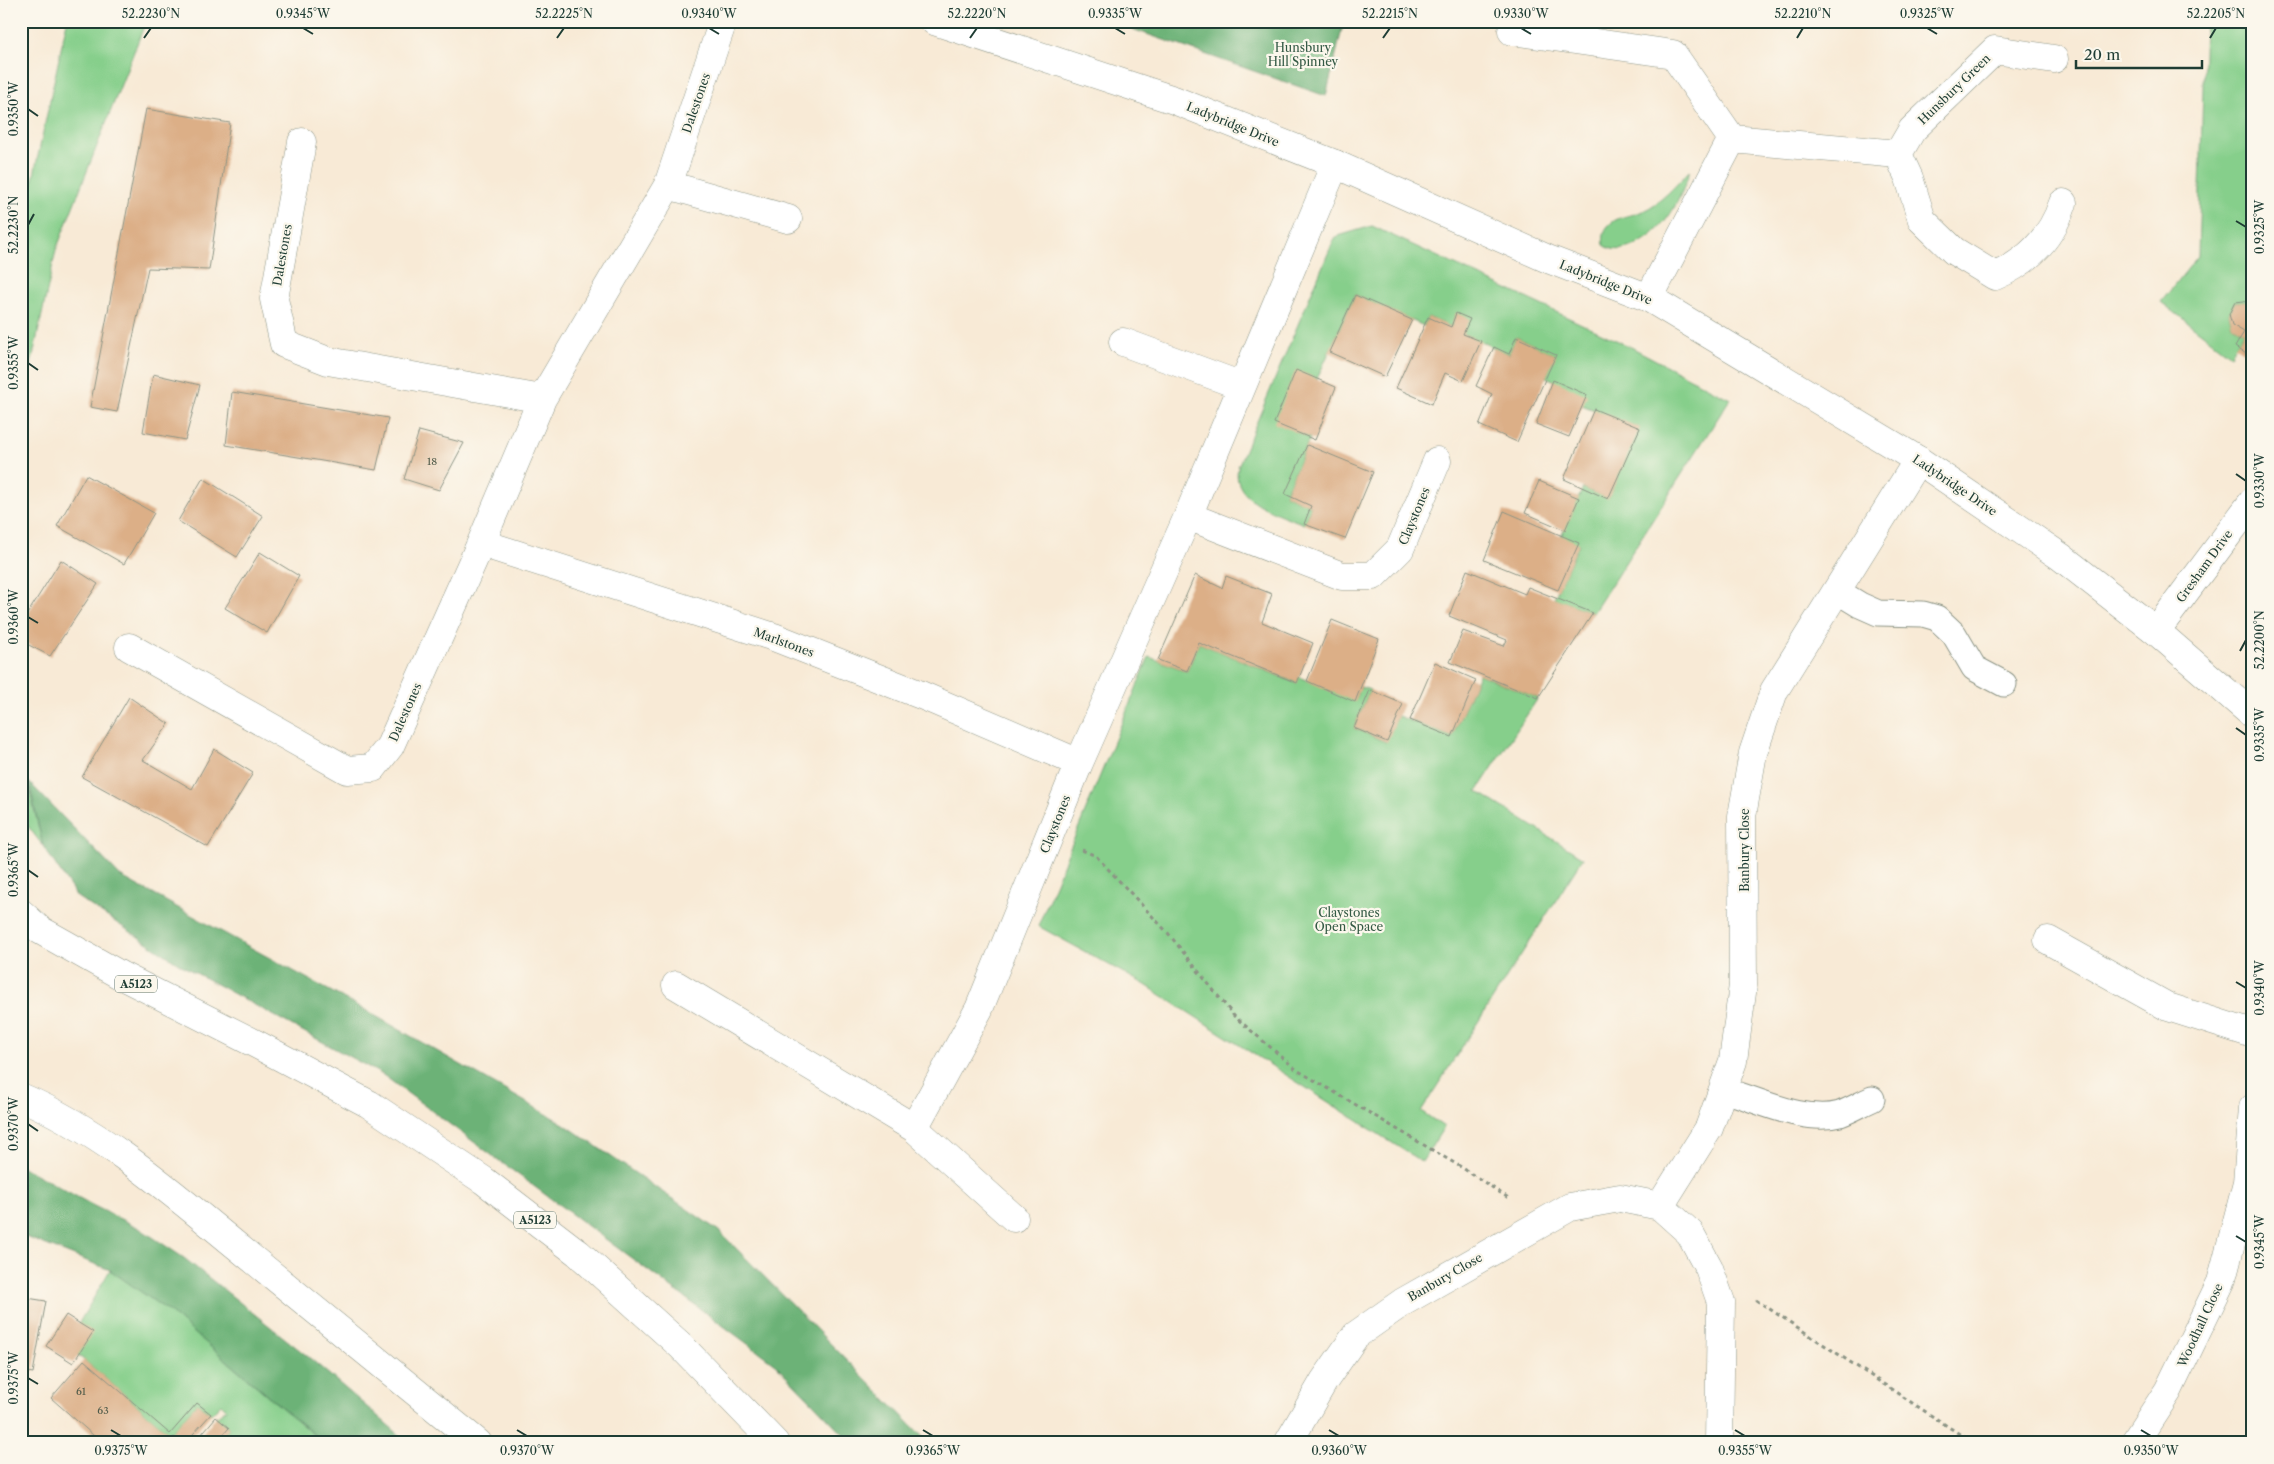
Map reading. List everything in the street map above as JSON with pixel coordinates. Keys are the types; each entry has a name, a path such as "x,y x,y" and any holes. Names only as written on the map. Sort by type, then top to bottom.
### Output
{"main road":[{"name":"Dalestones","path":"129,647 347,770 373,768 390,746 481,543 542,399 668,185 723,21"},
{"name":"Ladybridge Drive","path":"934,21 1174,100 1335,164 1548,259 1649,298 1918,460 2061,557 2156,631 2253,715"},
{"path":"1512,31 1673,54 1732,139"},
{"name":"Hunsbury Green","path":"1898,154 1912,130 1995,50 2054,60"},
{"path":"1732,139 1898,154 1909,178 1922,220 1954,251 1995,276 2015,268 2042,243 2056,222 2063,203"},
{"path":"1649,298 1732,139"},
{"name":"Dalestones","path":"302,142 274,299 284,344 328,361 542,399"},
{"name":"Claystones","path":"914,1128 979,1009 1080,762 1188,516 1335,164"},
{"path":"668,185 788,220"},
{"path":"1123,342 1242,386"},
{"name":"Banbury Close","path":"1288,1443 1324,1381 1356,1335 1403,1302 1570,1208 1620,1198 1660,1206 1709,1128 1733,1061 1743,985 1742,816 1753,753 1774,691 1918,460"},
{"name":"Claystones","path":"1188,516 1342,576 1373,576 1400,549 1438,461"},
{"name":"Gresham Drive","path":"2156,631 2253,501"},
{"name":"Marlstones","path":"481,543 774,637 921,695 1080,762"},
{"name":"A5123","path":"21,913 40,930 120,975 369,1104 483,1180 578,1253 673,1338 775,1443"},
{"path":"2048,940 2168,1007 2253,1034"},
{"path":"676,985 914,1128 1014,1218"},
{"path":"21,1097 52,1110 118,1153 175,1196 478,1443"},
{"name":"Woodhall Close","path":"2134,1443 2168,1391 2221,1282 2247,1183 2253,1108"},
{"path":"1660,1206 1690,1233 1709,1268 1721,1302 1718,1367 1720,1443"}],"lane":[{"path":"1837,591 1878,613 1923,614 1937,618 1954,634 1974,668 2004,684"},
{"path":"1723,1090 1793,1113 1816,1116 1839,1114 1872,1099"}],"path":[{"path":"1050,837 1096,856 1168,933 1234,1016 1296,1070 1461,1167 1515,1202 1537,1226"},
{"path":"1709,1268 1973,1443"}],"green space":[{"path":"67,21 146,21 56,250 21,411 21,235"},
{"name":"Hunsbury Hill Spinney","path":"1109,21 1344,21 1326,96"},
{"path":"2205,21 2253,21 2253,217 2247,248 2253,250 2253,305 2244,301 2235,302 2229,314 2232,325 2244,332 2230,355 2161,302 2198,256"},
{"path":"1690,170 1670,215 1654,233 1626,249 1618,250 1604,245 1604,233 1611,223 1650,208 1668,193"},
{"path":"1372,226 1631,347 1730,399 1593,613 1554,598 1579,544 1561,536 1583,488 1608,498 1639,428 1582,405 1553,380 1546,377 1555,355 1516,337 1509,354 1463,334 1456,314 1451,327 1428,317 1424,326 1355,295 1317,379 1275,422 1310,438 1285,494 1311,506 1304,524 1269,510 1247,496 1240,487 1237,476 1239,464 1335,237"},
{"name":"Claystones Open Space","path":"1199,643 1296,683 1299,677 1355,701 1361,687 1370,690 1354,728 1386,742 1398,716 1452,737 1479,674 1538,698 1477,791 1583,858 1421,1111 1444,1127 1422,1162 1144,984 1038,926 1149,657 1187,671"},
{"path":"21,755 43,846 21,817"},
{"path":"29,782 120,876 374,1015 564,1124 719,1231 929,1443 852,1443 775,1364 383,1075 183,966 77,897 43,846"},
{"path":"21,1166 139,1228 184,1258 311,1359 409,1443 324,1443 171,1313 110,1270 21,1235"},
{"path":"110,1270 171,1313 323,1443 216,1443 229,1428 216,1417 226,1409 221,1404 211,1414 197,1403 170,1434 78,1355 79,1323"}],"building":[{"path":"146,109 230,123 209,270 148,268 117,412 90,407"},
{"path":"2253,218 2253,250 2247,248"},
{"path":"1355,295 1412,320 1385,377 1329,352"},
{"path":"2244,301 2253,305 2253,358 2235,347 2244,332 2232,325 2229,314 2235,302"},
{"path":"1456,313 1470,319 1463,334 1481,341 1463,381 1445,373 1432,404 1396,388 1428,317 1451,327"},
{"path":"1516,337 1556,355 1517,442 1479,425 1492,394 1476,386 1494,347 1509,354"},
{"path":"1296,370 1336,387 1315,440 1274,423"},
{"path":"153,374 200,385 185,440 143,432"},
{"path":"1553,380 1587,395 1569,437 1536,424"},
{"path":"232,392 388,418 376,470 226,445"},
{"path":"1594,409 1640,428 1608,499 1564,479"},
{"path":"419,431 464,443 439,490 404,479"},
{"path":"1307,445 1373,472 1345,539 1304,524 1311,506 1285,494"},
{"path":"86,475 154,513 124,564 57,526"},
{"path":"203,478 263,516 237,557 178,521"},
{"path":"1539,481 1579,498 1565,530 1525,513"},
{"path":"1504,511 1579,543 1558,590 1484,560"},
{"path":"260,552 299,576 267,633 225,608"},
{"path":"61,560 98,584 50,656 21,641 21,624"},
{"path":"1467,570 1525,594 1528,587 1593,613 1538,698 1450,662 1463,631 1504,646 1507,640 1449,616"},
{"path":"1195,575 1222,588 1226,576 1272,594 1262,622 1313,643 1297,683 1199,643 1187,671 1158,660"},
{"path":"1332,620 1379,639 1355,702 1307,681"},
{"path":"1435,662 1476,680 1452,737 1410,720"},
{"path":"1370,690 1403,704 1387,742 1354,728"},
{"path":"129,697 169,724 143,760 192,789 214,749 253,773 208,847 82,777"},
{"path":"21,1297 46,1301 33,1373 21,1371"},
{"path":"66,1315 93,1332 73,1363 46,1346"},
{"path":"84,1360 170,1434 197,1403 211,1414 185,1443 180,1443 174,1437 169,1443 102,1443 51,1398"},
{"path":"216,1417 229,1428 216,1443 194,1443"}]}
